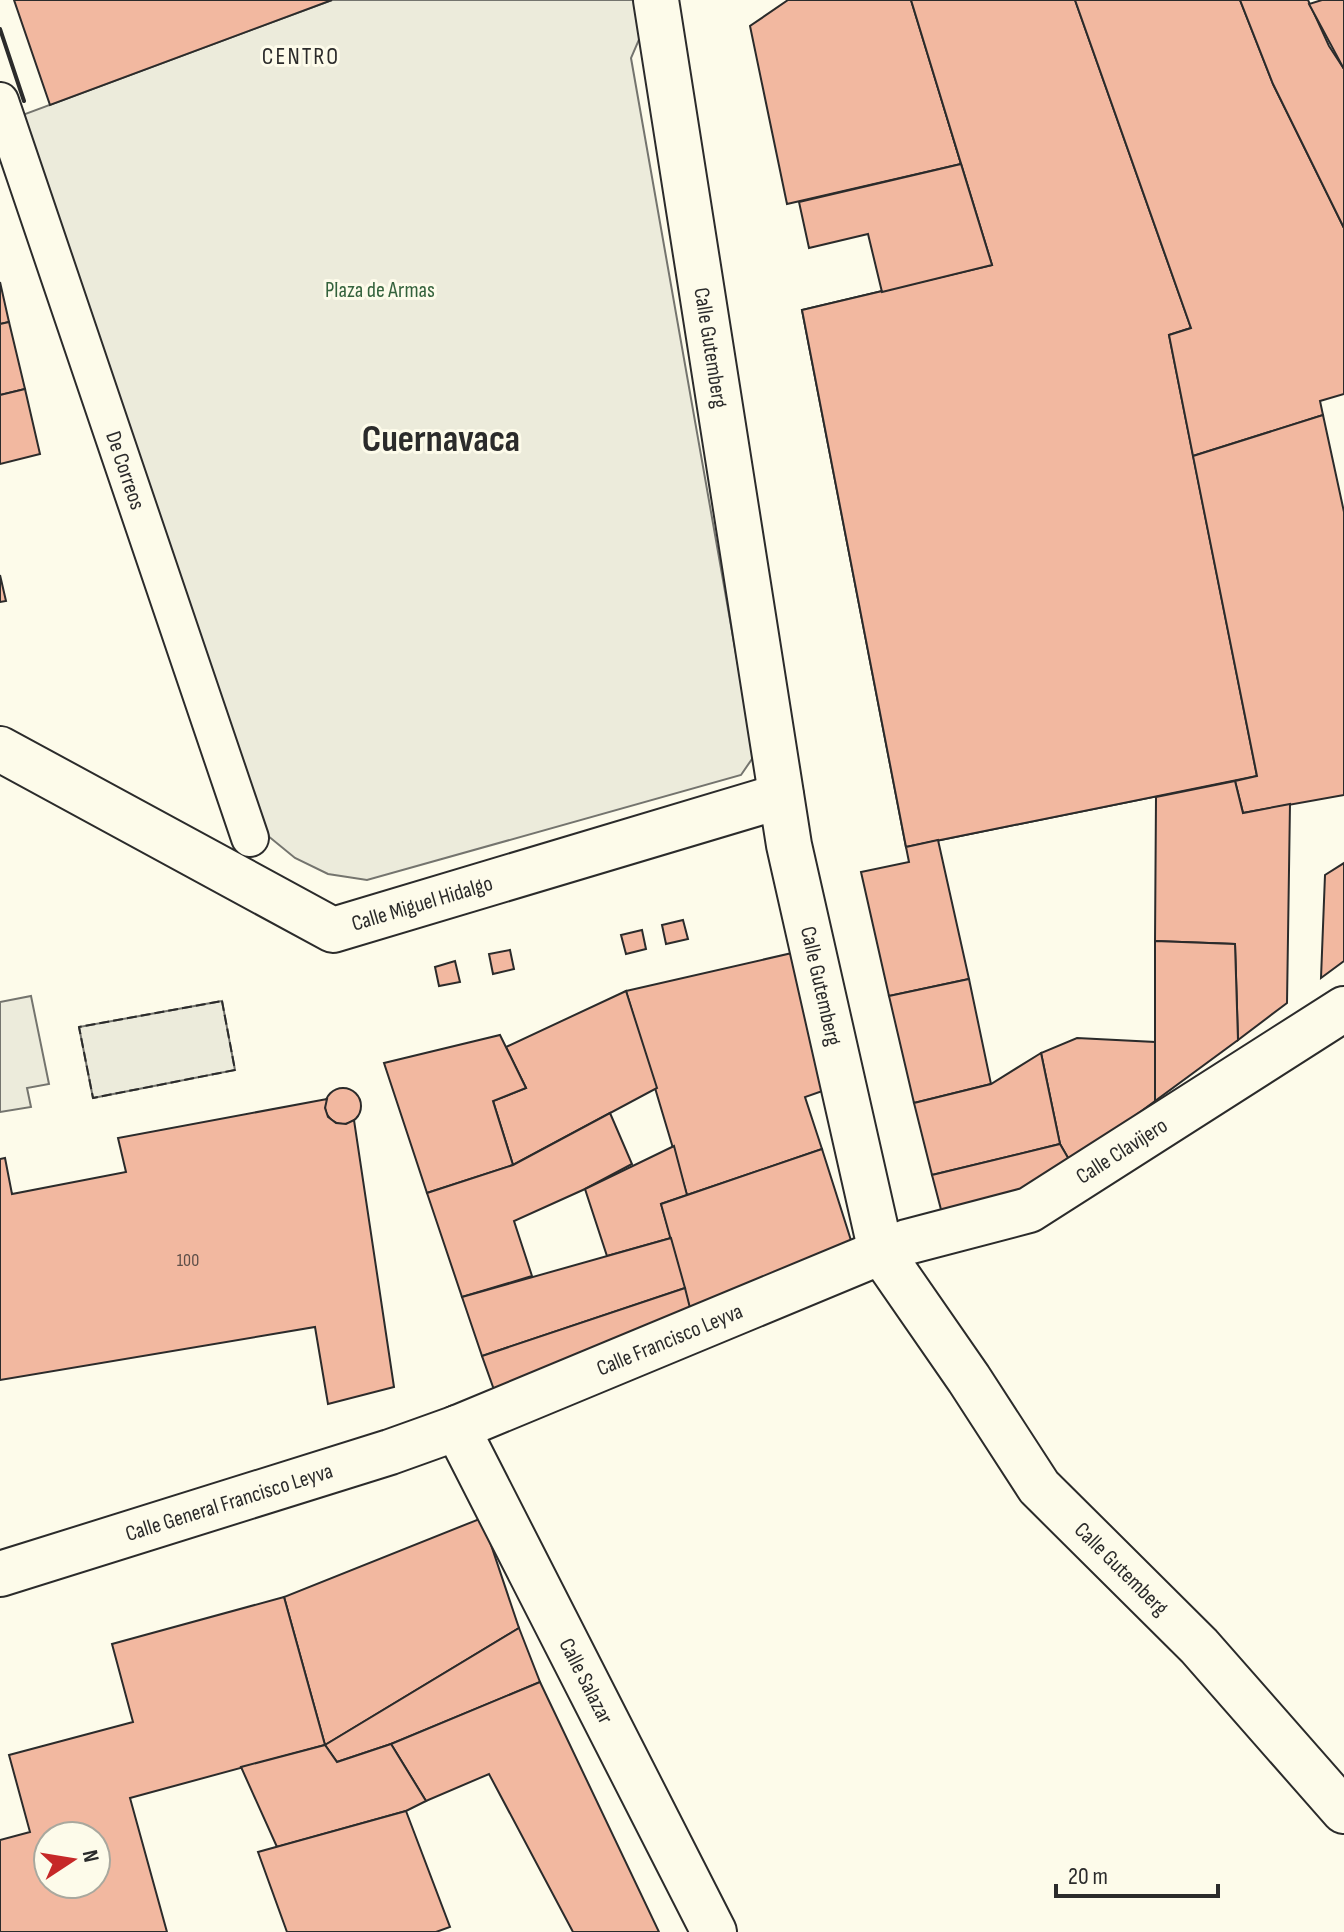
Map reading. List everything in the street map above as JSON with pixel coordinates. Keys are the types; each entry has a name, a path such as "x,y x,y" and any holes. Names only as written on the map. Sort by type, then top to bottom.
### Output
{"street":[{"name":"Calle Gutemberg","path":"656,0 789,845 881,1252 1039,1487 1199,1646 1344,1811"},
{"name":"De Correos","path":"0,101 250,838"},
{"name":"Calle Miguel Hidalgo","path":"0,749 333,930 781,796"},
{"name":"Calle Clavijero","path":"881,1252 907,1242 1029,1210 1344,1009"},
{"name":"Calle Francisco Leyva","path":"457,1428 881,1252"},
{"name":"Calle General Francisco Leyva","path":"0,1574 390,1452 457,1428"},
{"name":"Calle Salazar","path":"457,1428 714,1932"}],"green space":[{"name":"Plaza de Armas","path":"332,0 636,0 644,28 631,58 754,756 741,775 367,880 328,874 295,858 262,831 17,117"},
{"path":"31,996 49,1084 27,1088 31,1107 0,1112 0,1002"},
{"path":"222,1001 235,1070 93,1098 79,1027"}],"building":[{"path":"14,0 332,0 50,105"},
{"path":"788,0 912,0 961,164 787,204 750,26"},
{"path":"911,0 1075,0 1191,328 1169,335 1257,776 906,847 802,310 992,265","holes":["1097,462 1144,693 1049,711 1036,647 924,669 900,553 1013,531 1003,481"]},
{"path":"911,0 1075,0 1191,328 1169,335 1257,776 906,847 802,310 992,265"},
{"path":"1075,0 1240,0 1273,84 1344,228 1344,394 1320,401 1323,415 1193,456 1169,335 1191,328"},
{"path":"1240,0 1308,0 1329,46 1344,69 1344,228 1273,84"},
{"path":"1322,0 1344,0 1344,69 1309,4"},
{"path":"961,164 992,265 882,292 868,234 809,248 799,202"},
{"path":"0,282 9,322 0,324"},
{"path":"9,322 25,389 0,395 0,324"},
{"path":"25,389 40,454 0,464 0,395"},
{"path":"1323,415 1344,512 1344,795 1243,813 1235,781 1257,776 1193,456"},
{"path":"0,575 6,601 0,602"},
{"path":"1235,781 1243,813 1290,804 1287,1003 1238,1040 1235,944 1155,941 1156,797"},
{"path":"938,840 969,979 889,996 861,872 909,862 906,847"},
{"path":"1344,863 1344,961 1321,978 1325,875"},
{"path":"683,920 688,939 666,944 662,925"},
{"path":"642,930 646,949 626,954 621,935"},
{"path":"1155,941 1235,944 1238,1040 1155,1101"},
{"path":"510,950 514,969 493,974 489,954"},
{"path":"792,953 828,1089 805,1097 822,1149 687,1195 626,991"},
{"path":"455,961 460,982 439,986 435,967"},
{"path":"969,979 991,1084 914,1103 889,996"},
{"path":"626,991 657,1088 513,1165 493,1101 526,1088 506,1047"},
{"path":"500,1035 526,1088 493,1101 513,1165 427,1193 384,1063"},
{"path":"1077,1038 1155,1042 1155,1101 1071,1163 1060,1144 1041,1053"},
{"path":"1041,1053 1060,1144 932,1175 914,1103 991,1084"},
{"path":"343,1088 356,1093 361,1106 356,1119 343,1124 330,1119 325,1106 330,1093"},
{"path":"327,1099 325,1108 328,1117 336,1123 346,1124 354,1120 394,1387 328,1404 315,1327 0,1380 0,1159 5,1158 12,1194 126,1172 118,1138"},
{"path":"610,1113 632,1164 514,1221 532,1276 462,1297 427,1193 513,1165"},
{"path":"1060,1144 1071,1163 1019,1202 944,1221 932,1175"},
{"path":"674,1146 687,1195 661,1204 671,1238 607,1256 585,1189"},
{"path":"822,1149 855,1253 693,1320 661,1204"},
{"path":"671,1238 685,1288 482,1356 462,1297"},
{"path":"685,1288 693,1320 498,1401 482,1356"},
{"path":"482,1518 519,1628 325,1745 284,1597"},
{"path":"284,1597 325,1745 130,1798 167,1932 0,1932 0,1840 30,1832 9,1755 133,1722 112,1644"},
{"path":"519,1628 540,1682 391,1744 337,1762 325,1745"},
{"path":"540,1682 659,1932 573,1932 489,1774 426,1801 391,1744"},
{"path":"391,1744 426,1801 406,1811 277,1847 241,1767 325,1745 337,1762"},
{"path":"406,1811 450,1927 436,1932 287,1932 258,1852"}],"fence":[{"path":"222,1001 235,1070 93,1098 79,1027 222,1001"}],"wall":[{"path":"0,29 24,101"}],"district":[{"name":"CENTRO","path":"301,56"},
{"name":"Cuernavaca","path":"441,439"}]}
